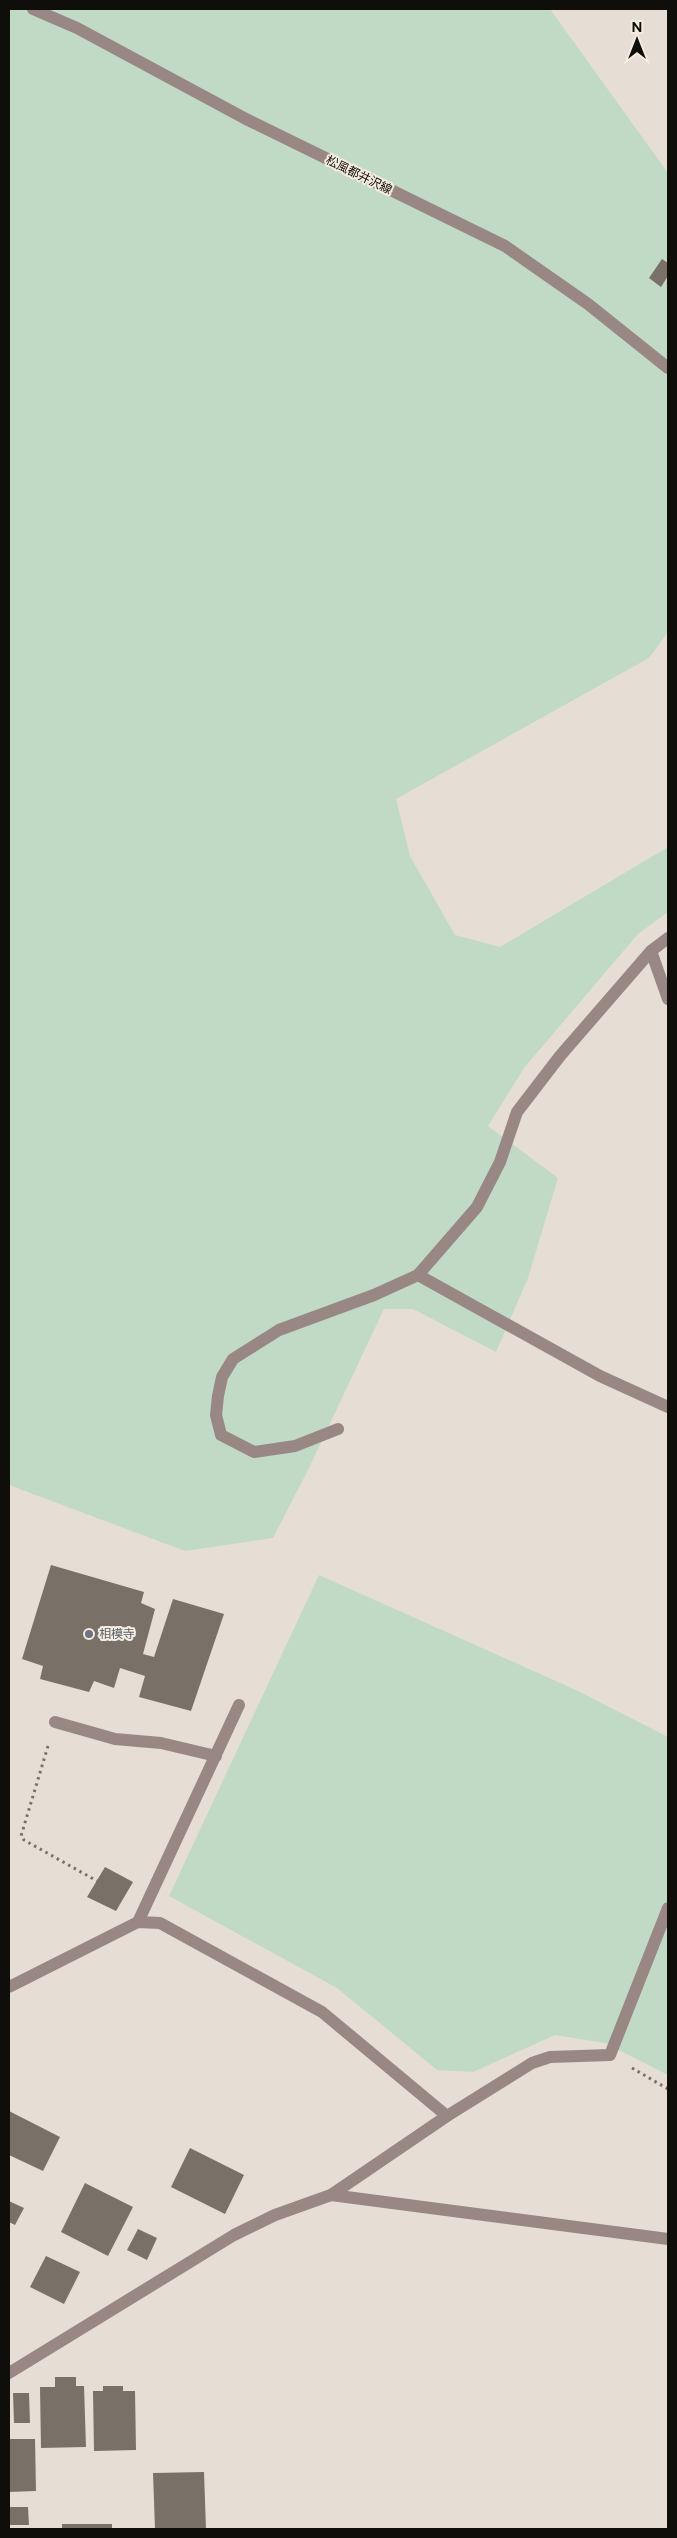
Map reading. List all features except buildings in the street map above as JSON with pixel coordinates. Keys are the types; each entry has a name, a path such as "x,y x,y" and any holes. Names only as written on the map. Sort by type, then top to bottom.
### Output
{"street":[{"name":"松風都井沢線","path":"33,9 77,28 246,119 504,246 588,304 668,368"},
{"path":"338,1429 295,1446 254,1452 221,1435 216,1415 222,1377 233,1358 279,1330 374,1295 418,1275 477,1206 500,1162 517,1112 560,1056 651,950 668,938"},
{"path":"651,950 668,999"},
{"path":"418,1275 600,1376 668,1407"},
{"path":"138,1922 239,1705"},
{"path":"56,1722 115,1739 176,1745 216,1756"},
{"path":"9,2373 84,2325 234,2235 275,2215 331,2195 447,2116 532,2064 550,2057 610,2055 667,1912"},
{"path":"9,1987 138,1922 160,1924 322,2012 447,2116"},
{"path":"331,2195 668,2239"}],"path":[{"path":"56,1722 22,1836 24,1840 127,1898"},
{"path":"610,2055 668,2089"}],"green space":[{"path":"9,9 550,9 668,173 668,632 649,658 396,799 410,856 455,935 500,947 668,847 668,912 638,934 524,1068 488,1126 558,1178 528,1278 496,1352 413,1309 384,1309 308,1470 273,1538 185,1551 9,1485"},
{"path":"319,1575 576,1690 668,1737 668,2075 605,2043 555,2035 473,2072 437,2070 337,1988 169,1896"}],"place":[{"name":"相模寺","path":"89,1634"}]}
